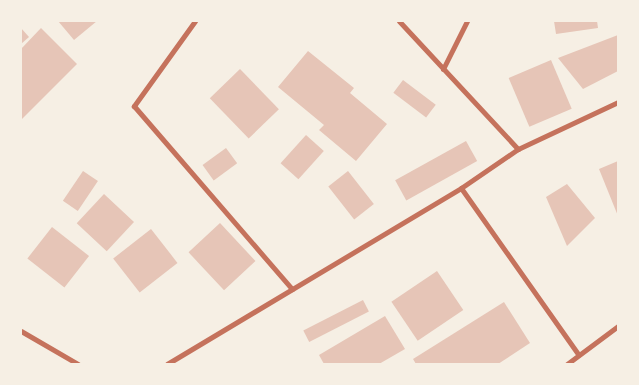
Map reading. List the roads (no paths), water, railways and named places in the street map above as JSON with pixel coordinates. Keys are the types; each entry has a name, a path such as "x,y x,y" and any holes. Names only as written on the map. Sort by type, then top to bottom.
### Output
{"street":[{"path":"195,21 134,106 292,289"},
{"path":"399,21 518,149"},
{"path":"444,70 467,21"},
{"path":"167,364 461,188 518,149 618,102"},
{"path":"461,188 579,355"},
{"path":"567,364 618,326"},
{"path":"21,331 78,364"}]}
